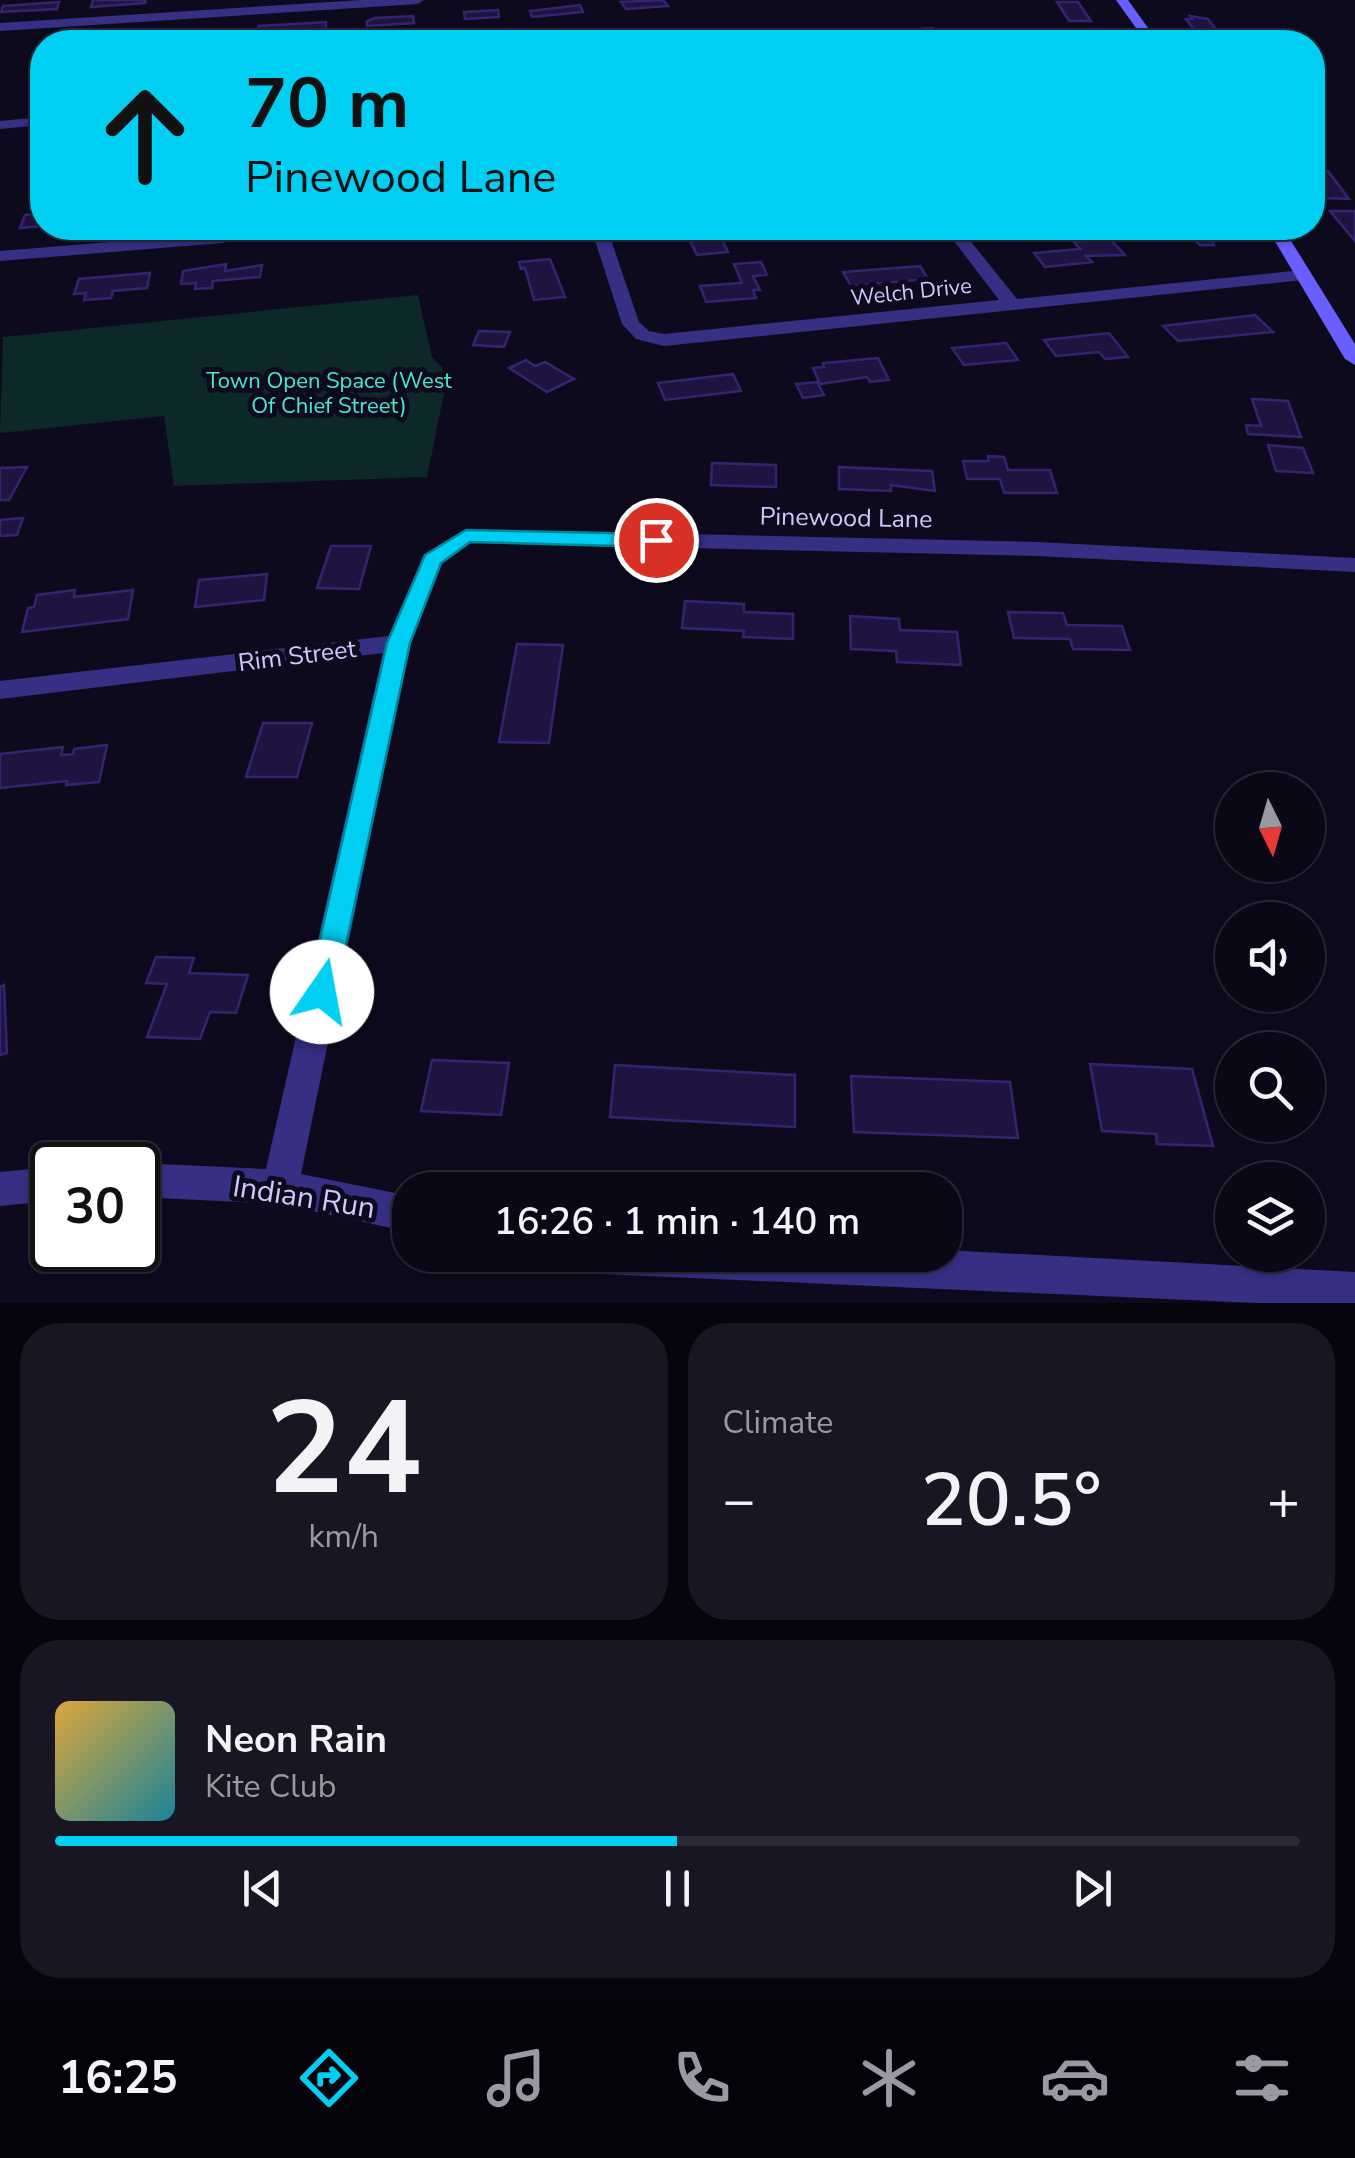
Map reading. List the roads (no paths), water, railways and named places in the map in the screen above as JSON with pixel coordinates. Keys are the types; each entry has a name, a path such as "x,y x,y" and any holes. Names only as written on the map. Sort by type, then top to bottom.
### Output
{"main road":[{"path":"1122,0 1143,30"},
{"path":"1282,240 1355,359"}],"street":[{"path":"0,27 418,0"},
{"path":"0,125 30,123"},
{"path":"0,256 198,240"},
{"name":"Welch Drive","path":"603,240 631,324 643,335 664,340 1303,274"},
{"path":"961,240 1010,302"},
{"name":"Pinewood Lane","path":"398,643 432,560 466,536 1037,549 1355,566"},
{"name":"Rim Street","path":"0,690 398,643 280,1187"},
{"name":"Indian Run","path":"160,1181 280,1187 392,1210"},
{"path":"0,1189 30,1186"},
{"path":"962,1269 1355,1291"}],"park label":[{"name":"Town Open Space (West Of Chief Street)","path":"329,392"}]}
